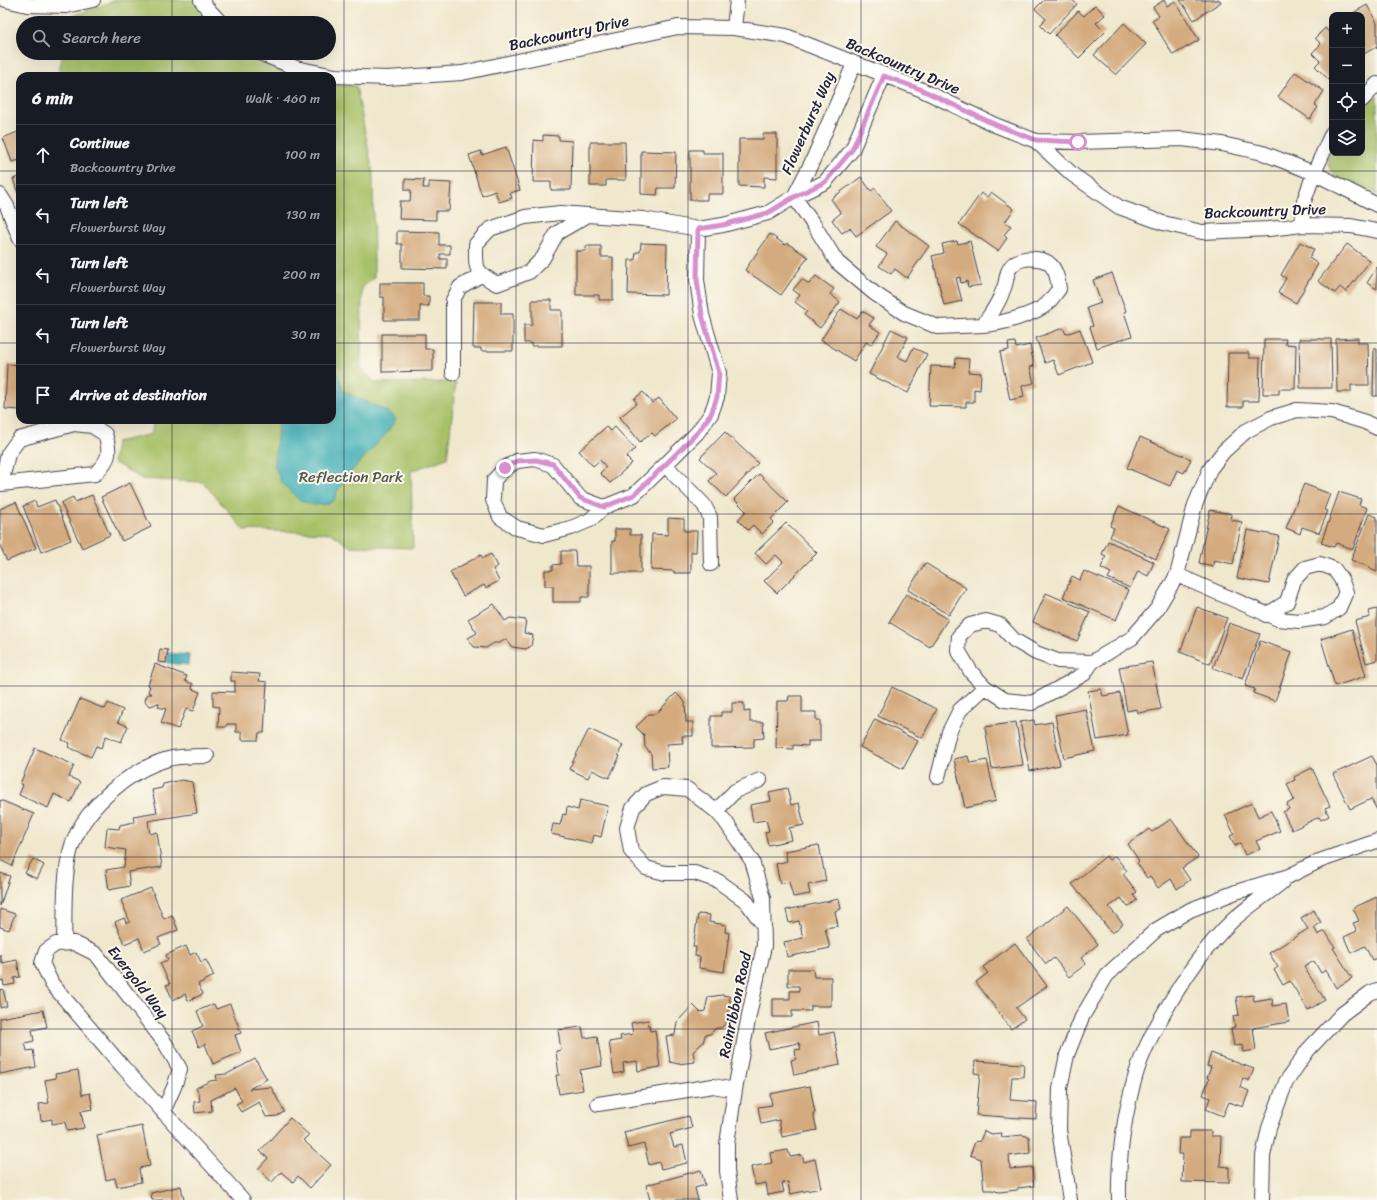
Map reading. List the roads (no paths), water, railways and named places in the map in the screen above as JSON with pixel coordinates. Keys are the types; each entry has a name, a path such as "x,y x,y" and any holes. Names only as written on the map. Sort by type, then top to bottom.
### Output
{"street":[{"path":"6,0 27,4 66,6 92,0"},
{"path":"202,0 214,16"},
{"path":"734,28 737,0"},
{"name":"Backcountry Drive","path":"336,76 387,78 462,73 678,27 734,28 786,36 920,89 996,125 1036,140 1078,142 1182,139 1222,144 1263,153 1314,173 1377,205"},
{"name":"Backcountry Drive","path":"277,60 296,68 316,72"},
{"name":"Flowerburst Way","path":"794,197 812,162 854,64"},
{"name":"Flowerburst Way","path":"481,275 476,264 476,244 490,229 525,216 560,213 643,219 698,229 723,225 768,213 794,197 825,182 852,150 884,76"},
{"path":"1365,97 1377,84"},
{"name":"Backcountry Drive","path":"1036,140 1073,175 1119,207 1163,223 1202,232 1269,230 1302,225 1350,226 1377,231"},
{"path":"1302,225 1304,201 1314,173 1329,140"},
{"path":"0,195 7,206 16,229"},
{"name":"Flowerburst Way","path":"794,197 814,225 837,262 874,293 904,313 938,327 983,325 1019,318 1046,305 1060,289 1057,273 1046,261 1032,258 1018,260 1009,270 1004,290 993,311 983,325"},
{"path":"453,373 453,300 460,287 481,275 497,284 529,272 544,258 557,233 588,215"},
{"path":"604,507 580,498 553,464 536,460 517,461 505,468 494,480 493,500 500,517 517,528 544,535 571,528 590,520 604,507 634,495 697,433 711,414 717,397 719,373 702,315 697,280 698,229"},
{"path":"1092,662 1058,661 1036,653 1014,640 1000,625 986,621 970,625 959,636 958,650 971,672 985,687 1005,700 1032,703 1084,674 1092,662 1132,638 1157,609 1177,576 1195,505 1210,469 1224,451 1246,431 1271,418 1297,410 1332,412 1373,424"},
{"path":"74,424 92,426 105,434 109,448 105,464 95,474 1,484 8,454 20,439 74,424"},
{"path":"665,465 704,504 710,517 711,564"},
{"path":"1177,576 1266,615 1278,619 1299,621 1325,617 1339,608 1346,592 1341,578 1334,569 1320,564 1306,568 1294,580 1287,602 1266,615"},
{"path":"938,777 948,732 960,710 985,687"},
{"path":"207,756 169,759 145,768 106,795 91,812 79,830 67,865 64,885 64,943 56,944 46,951 42,963 52,984 122,1066 243,1200"},
{"path":"716,811 734,791 760,780"},
{"name":"Rainribbon Road","path":"731,1200 727,1171 727,1144 749,1015 764,946 764,926 763,898 752,861 716,811 687,789 663,787 646,794 633,808 627,828 631,851 646,868 665,873 695,873 718,882 746,901 764,926"},
{"path":"1070,1200 1059,1130 1060,1088 1067,1055 1082,1017 1107,975 1156,930 1190,910 1236,892 1289,876 1319,861 1377,841"},
{"path":"1119,1200 1119,1172 1122,1133 1136,1073 1153,1033 1183,980 1202,954 1233,920 1289,876"},
{"name":"Evergold Way","path":"64,943 74,943 96,954 165,1043 180,1069 163,1112"},
{"path":"1262,1200 1263,1156 1269,1128 1286,1082 1308,1050 1342,1014 1370,993 1377,990"},
{"path":"598,1104 713,1086 735,1090"}],"water":[{"path":"336,372 343,391 389,412 396,419 386,434 348,475 338,490 334,500 328,504 312,505 298,499 281,482 274,464 279,424 336,424"},
{"path":"168,653 189,655 188,665 167,663"}],"park label":[{"name":"Reflection Park","path":"351,477"}]}
